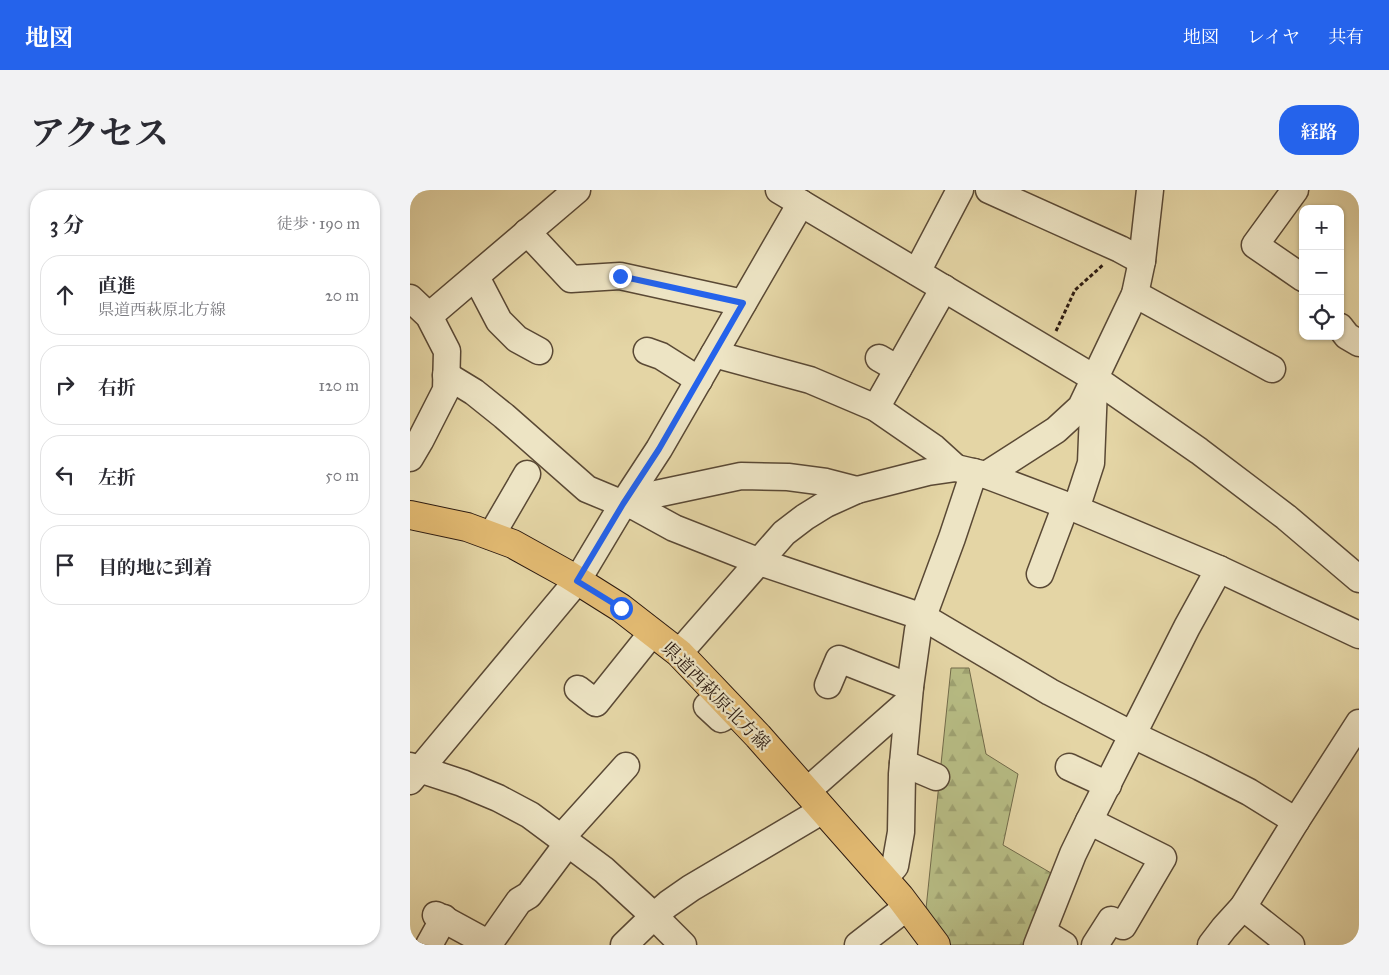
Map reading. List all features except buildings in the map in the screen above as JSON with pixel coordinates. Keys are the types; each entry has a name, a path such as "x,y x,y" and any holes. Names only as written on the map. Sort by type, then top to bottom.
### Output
{"main road":[{"name":"県道西萩原北方線","path":"410,515 467,527 512,544 621,608 679,653 815,800 908,907 936,945"}],"street":[{"path":"429,316 577,190"},
{"path":"917,272 960,190"},
{"path":"989,190 1131,255"},
{"path":"679,653 760,562 784,532 826,504 857,490 928,472 972,472 1056,430 1081,407 1135,294 1131,255 1150,190"},
{"path":"1295,190 1255,246 1299,275"},
{"path":"683,945 604,870 530,815 498,798 462,783 413,772 577,581 628,505 743,303 790,196 1094,378 1199,451 1286,517 1359,579"},
{"path":"527,232 571,279 620,276 743,303"},
{"path":"476,276 499,321 517,339 538,351"},
{"path":"876,408 888,363 944,288"},
{"path":"1135,294 1272,370"},
{"path":"410,298 429,316 447,352 446,390 410,458"},
{"path":"1344,332 1359,343"},
{"path":"646,351 661,356 699,380"},
{"path":"714,354 810,380 876,408 972,472 1071,507 1219,569 1359,635"},
{"path":"446,375 474,392 497,410 586,489 628,505 674,528 760,562 923,617 1050,692 1249,792 1296,821"},
{"path":"1040,574 1091,463 1094,378"},
{"path":"884,880 895,866 901,832 903,763 909,695 918,630 952,538 972,472"},
{"path":"492,536 527,474"},
{"path":"628,505 656,494 741,476 826,482 857,490"},
{"path":"1048,941 1074,854 1089,821 1187,627 1219,569"},
{"path":"578,689 596,703 652,633"},
{"path":"828,686 839,659 909,695"},
{"path":"624,945 668,904 815,800 909,695"},
{"path":"706,706 721,719 734,711"},
{"path":"1211,945 1243,907 1359,724"},
{"path":"903,763 936,777"},
{"path":"429,945 440,916 482,940 492,940 519,901 529,894 565,840 626,766"},
{"path":"1069,767 1108,785"},
{"path":"1089,821 1163,858 1123,926 1111,920 1095,945"},
{"path":"858,945 908,907"},
{"path":"1243,907 1291,945"}],"path":[{"path":"1047,349 1075,290 1131,255"}],"green space":[{"path":"951,668 969,668 986,754 1018,774 1003,845 1063,880 1033,945 935,945 924,928"}],"route":[{"path":"620,276 743,303 659,449 623,504 577,581 621,608"}]}
